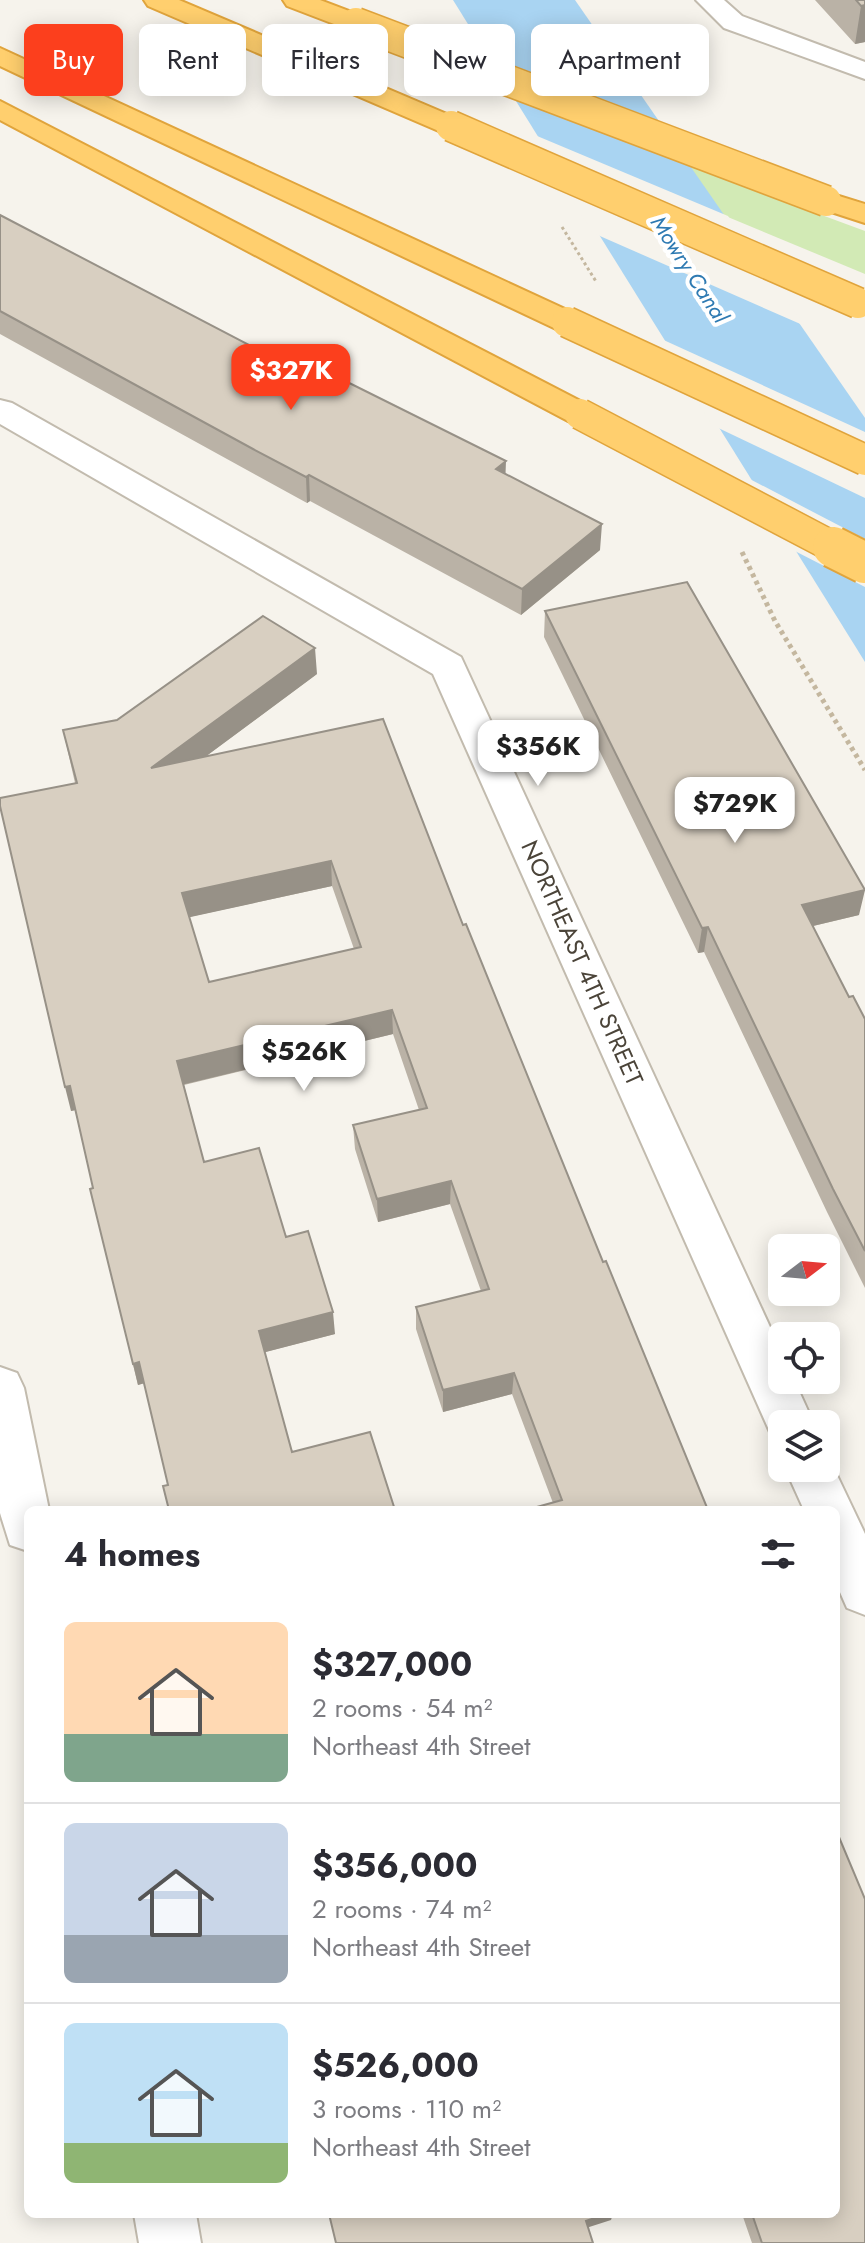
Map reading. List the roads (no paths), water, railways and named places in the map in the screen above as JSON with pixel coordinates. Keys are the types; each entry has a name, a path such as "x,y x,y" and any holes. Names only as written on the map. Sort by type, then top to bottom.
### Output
{"highway":[{"path":"157,0 862,304"},
{"path":"296,0 865,214"},
{"path":"0,56 865,460"},
{"path":"0,109 865,563"}],"street":[{"path":"709,0 733,22 865,71"},
{"name":"NORTHEAST 4TH STREET","path":"1,411 448,666 784,1410"},
{"path":"0,1388 24,1508"},
{"path":"816,1482 827,1506"},
{"path":"840,1535 865,1591"},
{"path":"166,2218 170,2243"}],"water":[{"name":"Mowry Canal","path":"453,0 575,0 592,24 531,24 531,96 642,96 865,418 865,662 513,96 515,24 468,24"}]}
